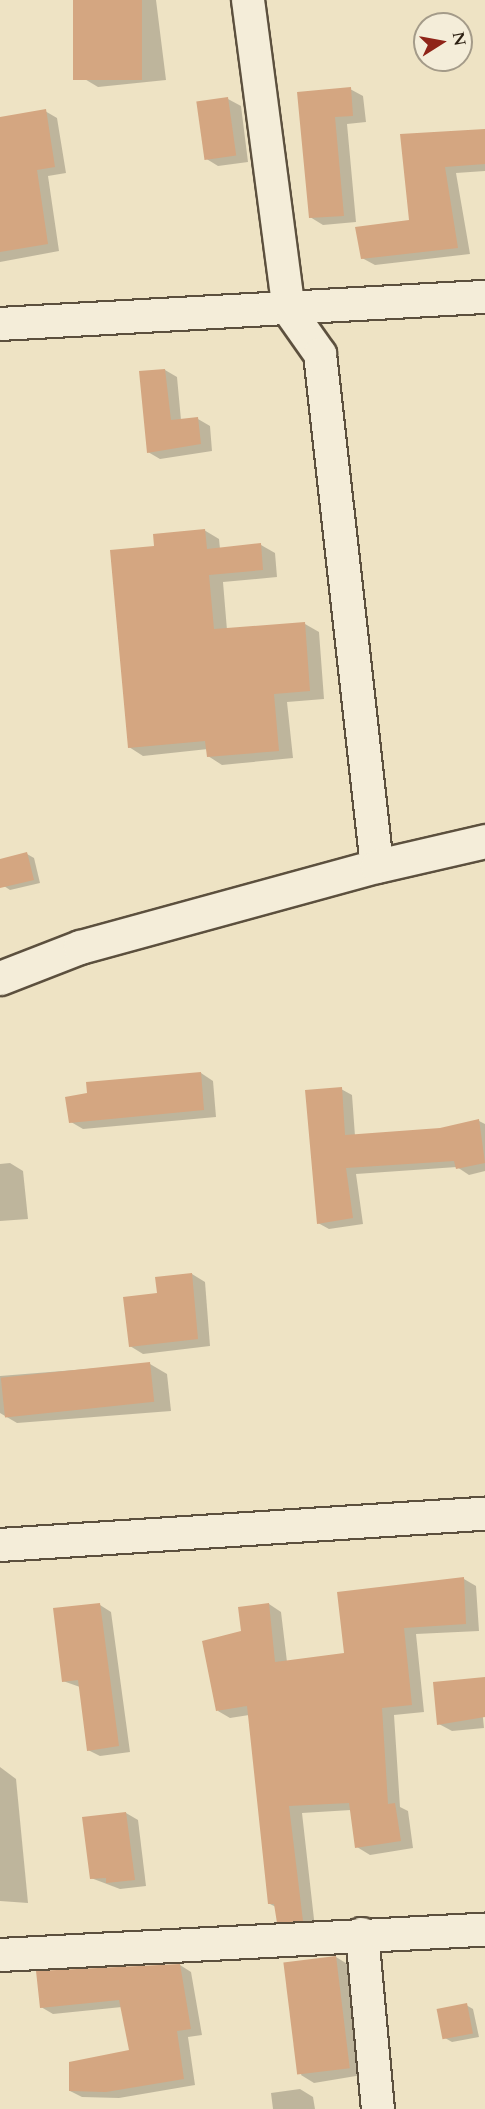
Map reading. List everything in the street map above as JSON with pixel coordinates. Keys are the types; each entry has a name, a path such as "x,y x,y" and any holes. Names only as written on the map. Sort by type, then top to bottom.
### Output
{"street":[{"path":"248,0 289,310 320,354 377,866"},
{"path":"0,324 289,310 485,297"},
{"path":"0,978 80,947 377,866 485,842"},
{"path":"0,951 80,947"},
{"path":"0,1545 485,1514"},
{"path":"0,1955 362,1934 485,1930"},
{"path":"362,1934 378,2109"}],"building":[{"path":"73,0 142,0 142,80 73,80"},
{"path":"351,87 353,116 335,117 344,216 309,218 297,92"},
{"path":"228,97 236,155 205,160 196,101"},
{"path":"46,109 55,167 37,170 48,244 0,252 0,117"},
{"path":"485,129 485,164 445,167 458,248 361,259 355,227 409,220 400,134"},
{"path":"165,369 171,420 198,417 201,444 147,453 139,371"},
{"path":"205,529 207,549 261,543 263,570 209,575 214,629 305,622 310,691 274,694 279,751 207,757 205,741 128,748 110,550 154,546 153,534"},
{"path":"27,852 34,880 0,888 0,859"},
{"path":"201,1072 204,1110 69,1123 65,1097 87,1093 86,1082"},
{"path":"342,1087 345,1135 440,1128 479,1119 485,1163 456,1169 454,1161 346,1168 353,1218 317,1224 305,1090"},
{"path":"192,1273 198,1339 129,1347 123,1297 157,1293 155,1277"},
{"path":"150,1362 154,1402 5,1417 1,1378"},
{"path":"464,1577 466,1624 404,1628 412,1705 382,1708 388,1804 395,1803 401,1841 355,1848 349,1803 289,1806 303,1921 277,1923 274,1904 268,1904 247,1706 216,1711 202,1641 241,1631 238,1607 269,1603 275,1662 344,1653 337,1592"},
{"path":"100,1603 119,1746 87,1751 78,1680 62,1682 53,1608"},
{"path":"485,1677 485,1717 437,1725 433,1682"},
{"path":"126,1812 135,1880 106,1883 106,1878 90,1879 82,1817"},
{"path":"336,1956 350,2068 297,2075 283,1962"},
{"path":"180,1964 191,2029 177,2031 184,2079 106,2092 69,2091 69,2062 129,2050 119,2000 40,2008 36,1971"},
{"path":"467,2003 473,2033 442,2039 437,2009"}]}
